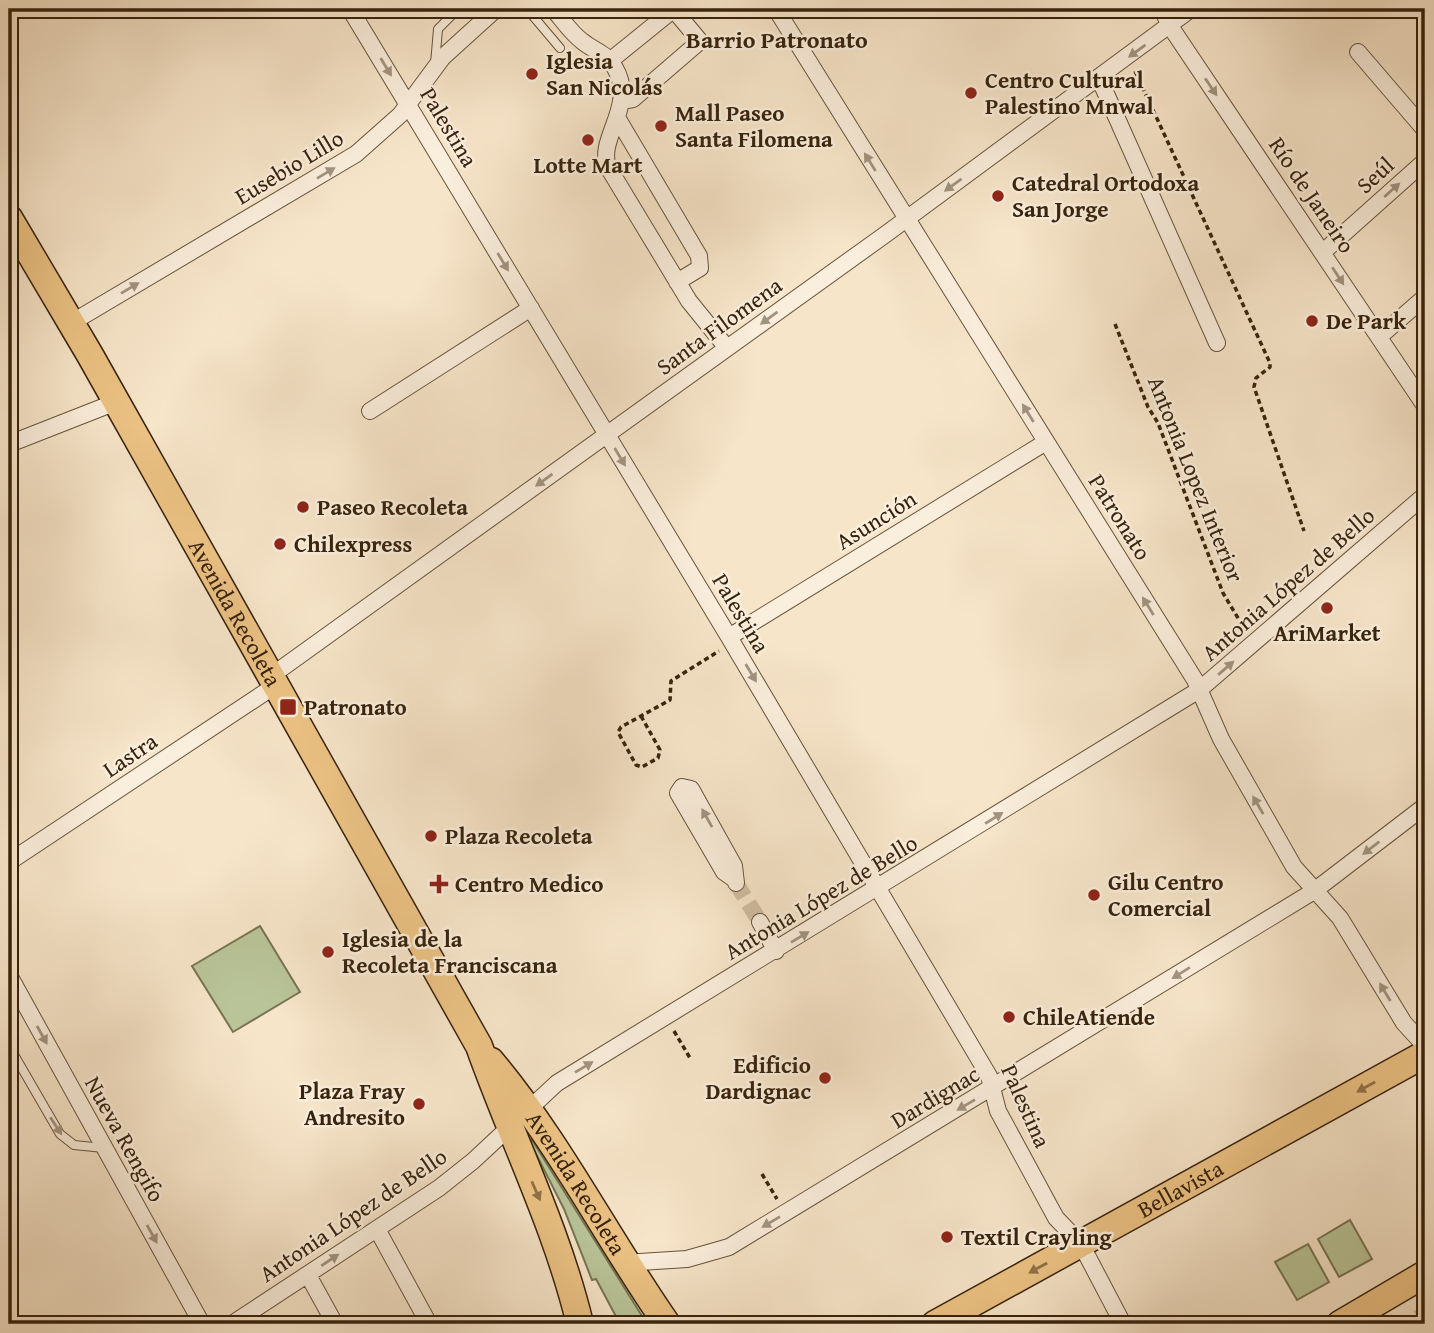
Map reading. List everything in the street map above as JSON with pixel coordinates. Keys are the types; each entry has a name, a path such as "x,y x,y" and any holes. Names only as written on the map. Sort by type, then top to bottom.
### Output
{"main road":[{"name":"Avenida Recoleta","path":"9,218 116,402 479,1046 529,1107 624,1263 667,1324"},
{"name":"Avenida Recoleta","path":"479,1046 508,1129 554,1235 580,1324"},
{"name":"Bellavista","path":"935,1324 1425,1054"},
{"path":"1340,1324 1425,1275"}],"street":[{"name":"Palestina","path":"350,9 880,888 994,1088 998,1111 1056,1218 1081,1244 1123,1324"},
{"name":"Eusebio Lillo","path":"71,323 339,165 380,135 409,104 435,67 457,43 496,9"},
{"path":"553,9 583,42 611,61 620,80 621,101 606,160 689,302 727,348"},
{"path":"611,61 674,9 699,40 633,99 621,101"},
{"name":"Patronato","path":"776,9 1199,690 1214,726 1294,867 1340,918 1404,1023 1425,1046"},
{"name":"Río de Janeiro","path":"1162,9 1170,26 1425,406"},
{"name":"Santa Filomena","path":"273,681 1191,9"},
{"path":"1358,52 1425,130"},
{"path":"1099,78 1217,343"},
{"path":"618,119 699,256 699,268 677,282"},
{"name":"Seúl","path":"1323,252 1425,161"},
{"path":"1379,337 1425,297"},
{"path":"370,411 531,308"},
{"path":"9,444 116,402"},
{"name":"Asunción","path":"731,640 1046,443"},
{"name":"Antonia López de Bello","path":"243,1321 439,1188 557,1083 880,888 1199,690 1425,495"},
{"name":"Lastra","path":"9,862 273,681"},
{"path":"682,787 691,789 734,866 735,881 724,872 678,793 682,787"},
{"name":"Dardignac","path":"624,1263 666,1262 729,1247 1314,891 1425,806"},
{"path":"760,922 776,951"},
{"name":"Nueva Rengifo","path":"9,975 202,1324"},
{"path":"377,1229 429,1324"},
{"path":"308,1275 335,1324"}],"lane":[{"path":"435,67 438,29 458,9"},
{"path":"527,9 560,48"},
{"path":"9,1046 61,1134 74,1145 104,1148"}],"path":[{"path":"1128,57 1270,363 1270,367 1255,378 1254,387 1304,531"},
{"name":"Antonia Lopez Interior","path":"1115,324 1148,407 1158,423 1223,593 1254,643"},
{"path":"641,716 660,750 658,758 642,767 636,765 618,732 621,727 670,699 671,681 731,640"},
{"path":"666,1018 690,1058"},
{"path":"762,1174 785,1213"}],"green space":[{"path":"260,926 300,992 233,1032 192,966"},
{"path":"529,1140 532,1140 647,1324 620,1324 596,1279 592,1280 564,1209"},
{"path":"1350,1220 1372,1259 1339,1277 1318,1239"},
{"path":"1308,1244 1329,1282 1297,1300 1275,1262"}],"tunnel":[{"path":"736,883 760,922"}],"place":[{"name":"Iglesia San Nicolás","path":"532,74"},
{"name":"Centro Cultural Palestino Mnwal","path":"971,93"},
{"name":"Mall Paseo Santa Filomena","path":"661,126"},
{"name":"Lotte Mart","path":"588,140"},
{"name":"Catedral Ortodoxa San Jorge","path":"998,196"},
{"name":"De Park","path":"1312,321"},
{"name":"Paseo Recoleta","path":"303,507"},
{"name":"Chilexpress","path":"280,544"},
{"name":"AriMarket","path":"1327,608"},
{"name":"Patronato","path":"288,707"},
{"name":"Plaza Recoleta","path":"431,836"},
{"name":"Centro Medico","path":"439,884"},
{"name":"Gilu Centro Comercial","path":"1094,895"},
{"name":"Iglesia de la Recoleta Franciscana","path":"328,952"},
{"name":"ChileAtiende","path":"1009,1017"},
{"name":"Edificio Dardignac","path":"825,1078"},
{"name":"Plaza Fray Andresito","path":"419,1104"},
{"name":"Textil Crayling","path":"947,1237"}],"district":[{"name":"Barrio Patronato","path":"777,40"}]}
